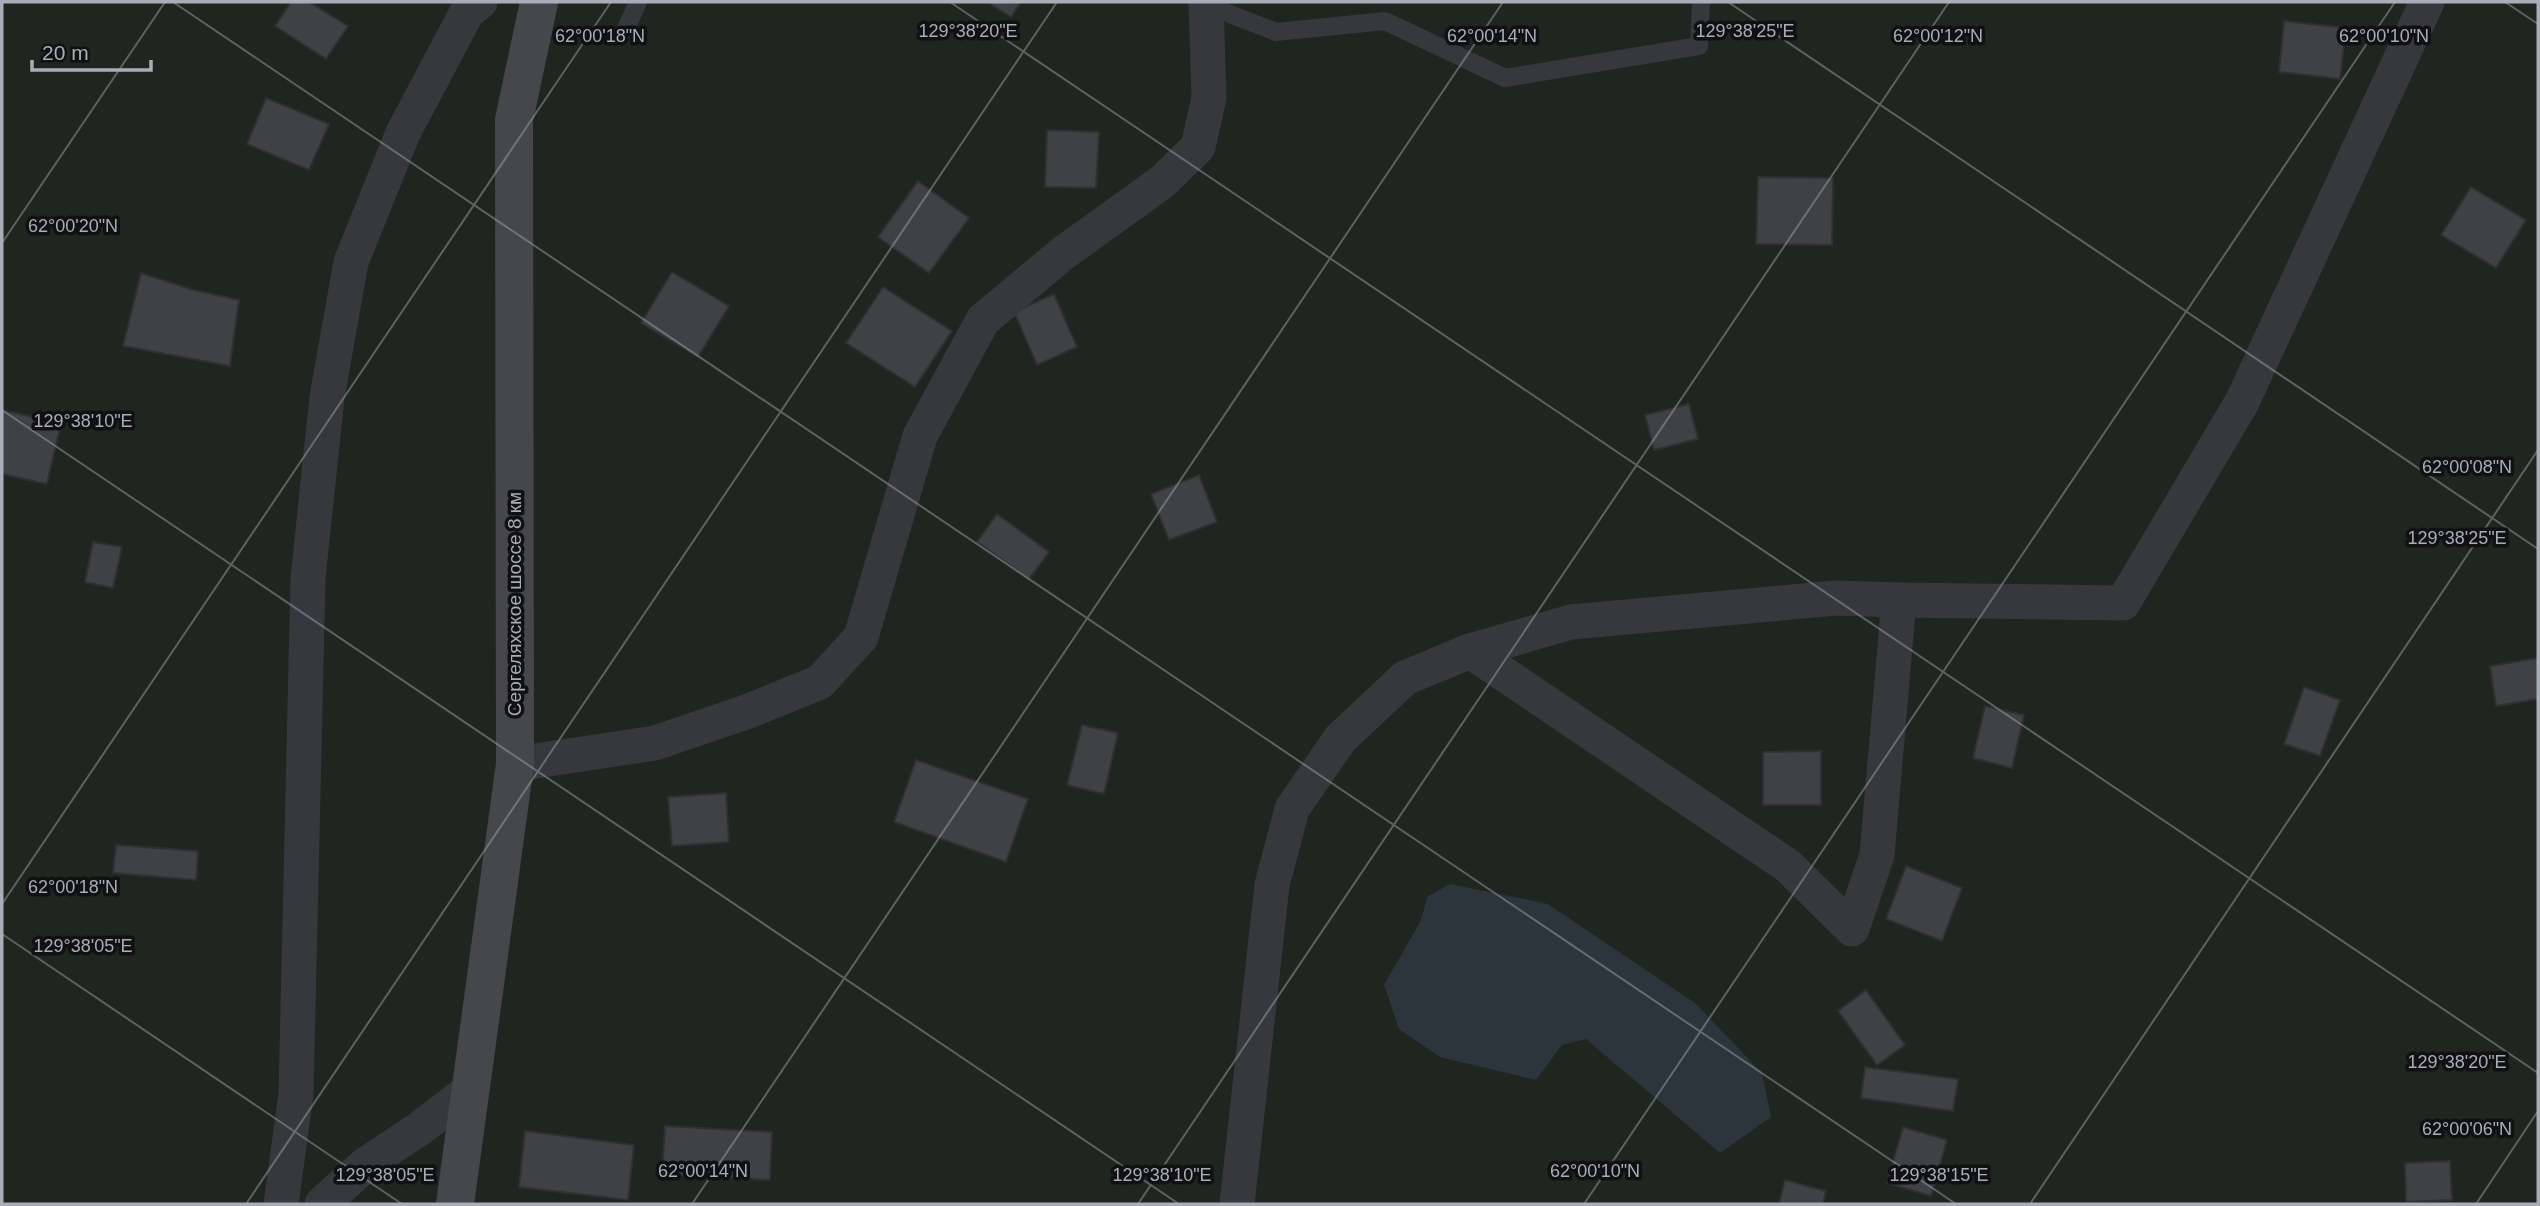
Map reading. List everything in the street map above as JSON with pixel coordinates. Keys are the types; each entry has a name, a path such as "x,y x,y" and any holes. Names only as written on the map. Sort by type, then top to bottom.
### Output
{"main road":[{"name":"Сергеляхское шоссе 8 км","path":"455,1204 515,764 514,120 539,2"}],"street":[{"path":"1237,1204 1272,885 1292,809 1340,739 1405,678 1470,651 1571,622 1836,598 2123,603 2242,402 2427,2"},
{"path":"515,764 655,743 750,711 820,682 837,664 861,637 920,436 983,320 1062,254 1162,182 1198,147 1209,98 1207,3"},
{"path":"281,1204 296,1094 308,578 327,397 351,262 402,133 466,5"},
{"path":"1470,651 1788,866 1852,929 1877,855 1899,600"},
{"path":"322,1204 366,1164 471,1090"}],"lane":[{"path":"626,29 638,2"},
{"path":"1207,3 1276,32 1385,21 1505,78 1699,46 1701,2"}],"shaded area":[{"path":"2,2 2538,2 2538,1204 2,1204"},
{"path":"1450,884 1548,904 1695,1003 1762,1073 1771,1117 1720,1153 1586,1039 1562,1045 1536,1080 1440,1057 1399,1029 1384,985 1420,922 1428,896"}],"building":[{"path":"291,2 309,2 348,26 326,59 275,26"},
{"path":"987,2 1021,2 1011,17"},
{"path":"2284,21 2346,28 2340,79 2279,72"},
{"path":"266,98 329,124 309,170 247,144"},
{"path":"1047,130 1099,132 1096,188 1045,187"},
{"path":"1758,177 1833,178 1832,245 1756,244"},
{"path":"918,181 969,218 929,273 878,237"},
{"path":"2471,187 2526,220 2496,268 2441,235"},
{"path":"672,272 729,306 698,357 641,323"},
{"path":"141,273 194,290 239,300 230,366 123,346"},
{"path":"883,287 952,331 915,387 846,343"},
{"path":"1054,294 1077,347 1037,365 1014,312"},
{"path":"1689,404 1698,439 1654,450 1645,415"},
{"path":"2,410 61,423 47,484 2,474"},
{"path":"1199,475 1217,522 1169,540 1151,494"},
{"path":"997,514 1049,552 1029,579 977,542"},
{"path":"93,542 122,547 113,588 85,582"},
{"path":"2538,658 2538,699 2496,706 2490,666"},
{"path":"2304,687 2340,700 2320,756 2284,744"},
{"path":"1985,706 2024,715 2012,768 1973,758"},
{"path":"1082,725 1118,733 1104,794 1067,785"},
{"path":"1821,751 1821,805 1763,805 1763,752"},
{"path":"916,760 1028,799 1006,862 894,822"},
{"path":"726,793 729,842 672,846 668,797"},
{"path":"116,845 198,851 196,880 113,873"},
{"path":"1906,866 1962,888 1942,941 1886,919"},
{"path":"1866,990 1905,1045 1877,1065 1838,1011"},
{"path":"1865,1067 1958,1079 1953,1111 1861,1098"},
{"path":"665,1126 772,1132 770,1180 662,1174"},
{"path":"1903,1127 1947,1140 1931,1196 1887,1183"},
{"path":"525,1131 634,1145 628,1200 519,1187"},
{"path":"2450,1161 2452,1200 2406,1202 2405,1163"},
{"path":"1785,1180 1826,1191 1823,1204 1779,1204"}]}
